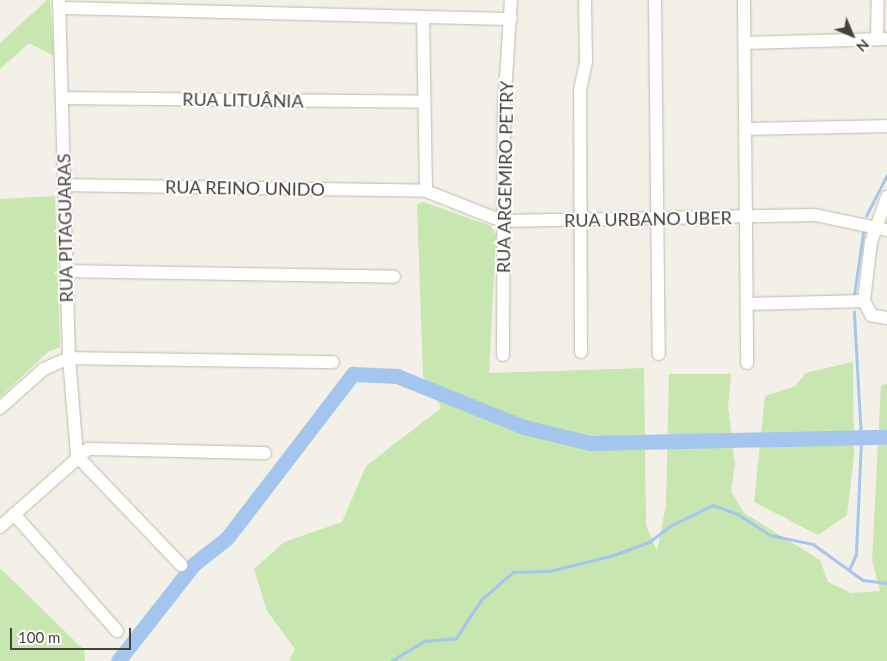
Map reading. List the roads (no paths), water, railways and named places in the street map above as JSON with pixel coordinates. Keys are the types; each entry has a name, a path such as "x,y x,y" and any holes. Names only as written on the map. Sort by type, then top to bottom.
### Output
{"street":[{"name":"RUA ARGEMIRO PETRY","path":"503,355 502,221 504,108 511,0"},
{"path":"581,352 580,90 586,62 585,0"},
{"path":"655,0 660,354"},
{"path":"744,0 747,363"},
{"path":"744,43 882,39 878,0"},
{"path":"60,4 511,19"},
{"name":"RUA PITAGUARAS","path":"60,4 69,358 77,456"},
{"path":"423,17 426,192"},
{"name":"RUA LITUÂNIA","path":"62,98 424,102"},
{"path":"746,129 887,126"},
{"name":"RUA REINO UNIDO","path":"64,185 426,192"},
{"name":"RUA URBANO UBER","path":"426,192 502,221 824,216 881,230"},
{"path":"887,197 864,301 871,315 887,318"},
{"path":"66,271 394,278"},
{"path":"747,304 864,301"},
{"path":"0,408 44,369 69,358 333,362"},
{"path":"0,527 77,456 98,447 266,453"},
{"path":"77,456 181,565"},
{"path":"14,514 117,631"}],"waterway":[{"path":"866,216 887,175"},
{"path":"854,295 863,233"},
{"path":"849,570 856,554 861,439 854,312"},
{"path":"118,661 194,564 227,538 353,374 397,376 524,427 590,443 887,437"},
{"path":"391,661 424,641 456,638 481,600 513,572 549,571 611,556 649,542 670,526 713,505 738,514 770,535 813,544 863,580 887,583"}]}
